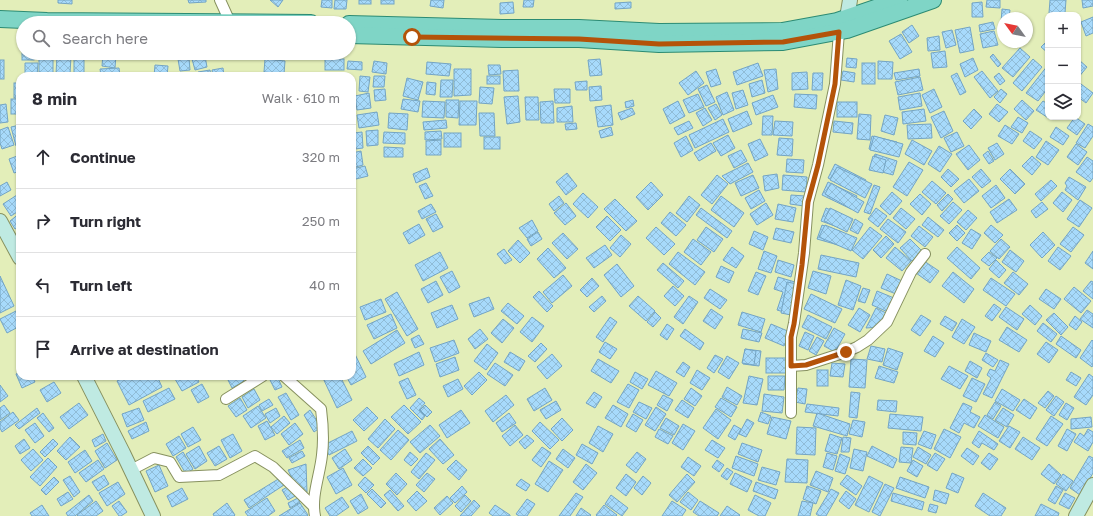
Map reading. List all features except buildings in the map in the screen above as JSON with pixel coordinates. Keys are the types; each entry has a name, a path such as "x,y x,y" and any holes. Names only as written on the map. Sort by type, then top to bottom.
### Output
{"main road":[{"path":"356,24 502,28 579,28 659,32 782,31 837,21 899,0"},
{"path":"356,35 502,39 579,39 659,44 783,42 839,32 933,0"},
{"path":"0,19 16,20"},
{"path":"0,26 16,27"}],"street":[{"path":"220,0 227,16"},
{"path":"847,18 850,0"},
{"path":"791,413 791,337 803,260 808,202 818,165 835,84 839,32"},
{"path":"0,221 16,251"},
{"path":"791,366 806,365 846,352 868,340 887,322 911,272 925,254"},
{"path":"86,380 153,516"},
{"path":"226,399 257,380"},
{"path":"288,380 321,409 324,432 322,456 313,506 314,516"},
{"path":"131,470 154,458 170,462 180,477 219,475 255,456 273,467 313,506"},
{"path":"1076,516 1093,485"}],"route":[{"path":"412,37 579,39 659,44 783,42 839,32 835,84 818,165 808,202 805,242 790,343 791,366 806,365 846,352"}]}
